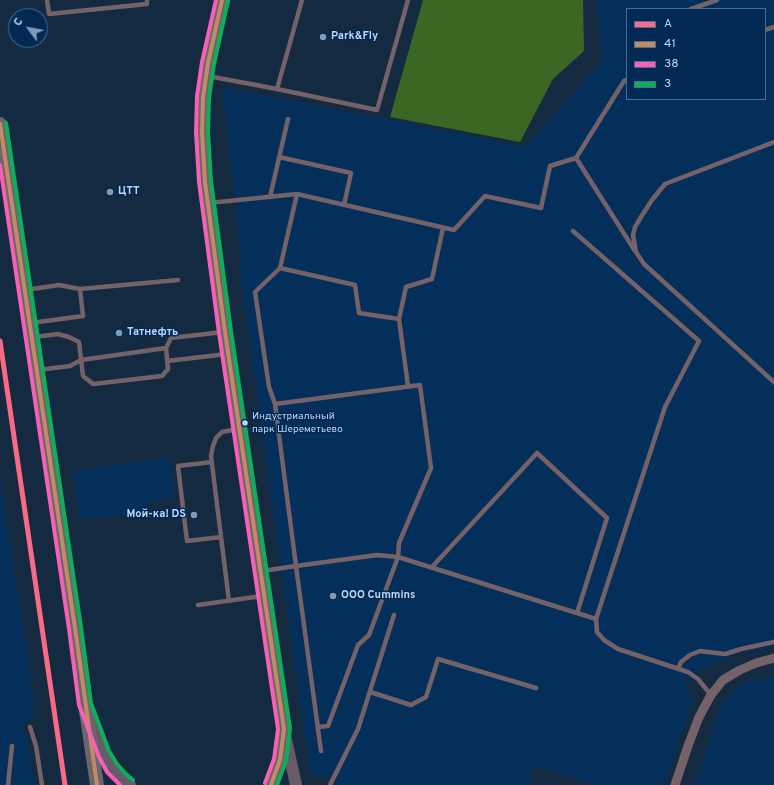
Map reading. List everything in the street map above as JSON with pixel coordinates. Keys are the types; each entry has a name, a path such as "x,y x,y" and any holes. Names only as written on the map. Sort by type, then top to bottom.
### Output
{"main road":[{"path":"222,0 216,22 206,75 202,132 208,204 228,354 260,571 284,729 296,785"},
{"path":"0,124 97,785"},
{"path":"84,704 104,754 112,768 130,785"},
{"path":"271,785 280,760 284,729"}],"street":[{"path":"675,785 699,717 711,695 723,680 740,670 756,663 774,658"}],"lane":[{"path":"47,0 49,14 147,4 147,0"},
{"path":"277,89 302,0"},
{"path":"206,75 377,110 408,0"},
{"path":"694,8 717,0"},
{"path":"208,204 297,194 454,230 485,196 541,208 550,166 576,158 624,81 626,80"},
{"path":"270,197 288,119"},
{"path":"636,252 633,236 635,227 652,200 665,184 774,142"},
{"path":"279,157 351,173 344,205"},
{"path":"576,158 644,264 774,382"},
{"path":"297,194 280,268 255,292 269,387 275,404 321,751"},
{"path":"408,386 399,320 406,287 432,279 443,228"},
{"path":"573,231 698,341 665,407 596,619 597,632 604,640 618,649 688,672 698,679 711,695"},
{"path":"280,268 355,285 359,313 399,320"},
{"path":"24,290 59,285 80,289 178,280"},
{"path":"30,330 83,316 80,289"},
{"path":"30,330 58,334 79,342 83,376 93,384 162,376 168,369 166,348 171,338 225,332"},
{"path":"36,370 70,366 81,360 166,348"},
{"path":"167,361 228,354"},
{"path":"275,404 420,385 431,468 399,543 398,557 369,636 358,645 328,726 318,727"},
{"path":"229,601 212,462 213,446 216,438 222,432 239,429"},
{"path":"432,567 537,453 607,518 577,613"},
{"path":"212,462 178,466 187,541 221,537"},
{"path":"260,571 377,555 398,557 596,619"},
{"path":"198,605 264,596"},
{"path":"330,785 358,729 394,615"},
{"path":"678,669 681,662 690,655 700,651 725,654 741,648 774,642"},
{"path":"370,692 411,705 426,697 438,659 536,688"},
{"path":"30,727 36,746 42,785"},
{"path":"8,785 12,746"}],"shaded area":[{"name":"Индустриальный парк Шереметьево","path":"597,0 774,0 774,647 741,653 703,668 685,680 693,702 663,785 597,785 533,765 528,785 336,785 337,781 310,774 239,266 242,266 223,87 525,147 602,61"},
{"path":"170,457 174,498 147,502 148,518 137,515 80,518 73,471"},
{"path":"0,478 35,707 33,714 22,727 27,738 35,784 39,785 0,785"},
{"path":"774,676 774,785 694,785 719,711 725,701 743,682"}],"green space":[{"path":"423,0 583,0 584,51 553,79 520,142 390,117"}],"transit line":[{"name":"38","path":"216,0 202,62 197,96 196,132 199,182 219,333 278,729 274,759 265,783"},
{"name":"41","path":"222,0 208,63 203,97 202,132 205,182 225,332 284,729 280,760 271,785"},
{"name":"3","path":"228,1 214,64 209,98 208,132 211,181 231,331 290,728 286,761 277,785"},
{"name":"3","path":"6,123 91,703 109,751 117,764 133,780"},
{"name":"41","path":"0,124 97,785"},
{"name":"38","path":"0,165 79,705 99,757 107,772 120,785"},
{"name":"A","path":"0,341 65,785"}],"place":[{"name":"Park&Fly","path":"323,37"},
{"name":"ЦТТ","path":"110,192"},
{"name":"Татнефть","path":"119,333"},
{"name":"Индустриальный парк Шереметьево","path":"245,423"},
{"name":"Мой-ка! DS","path":"194,515"},
{"name":"OOO Cummins","path":"333,596"}]}
